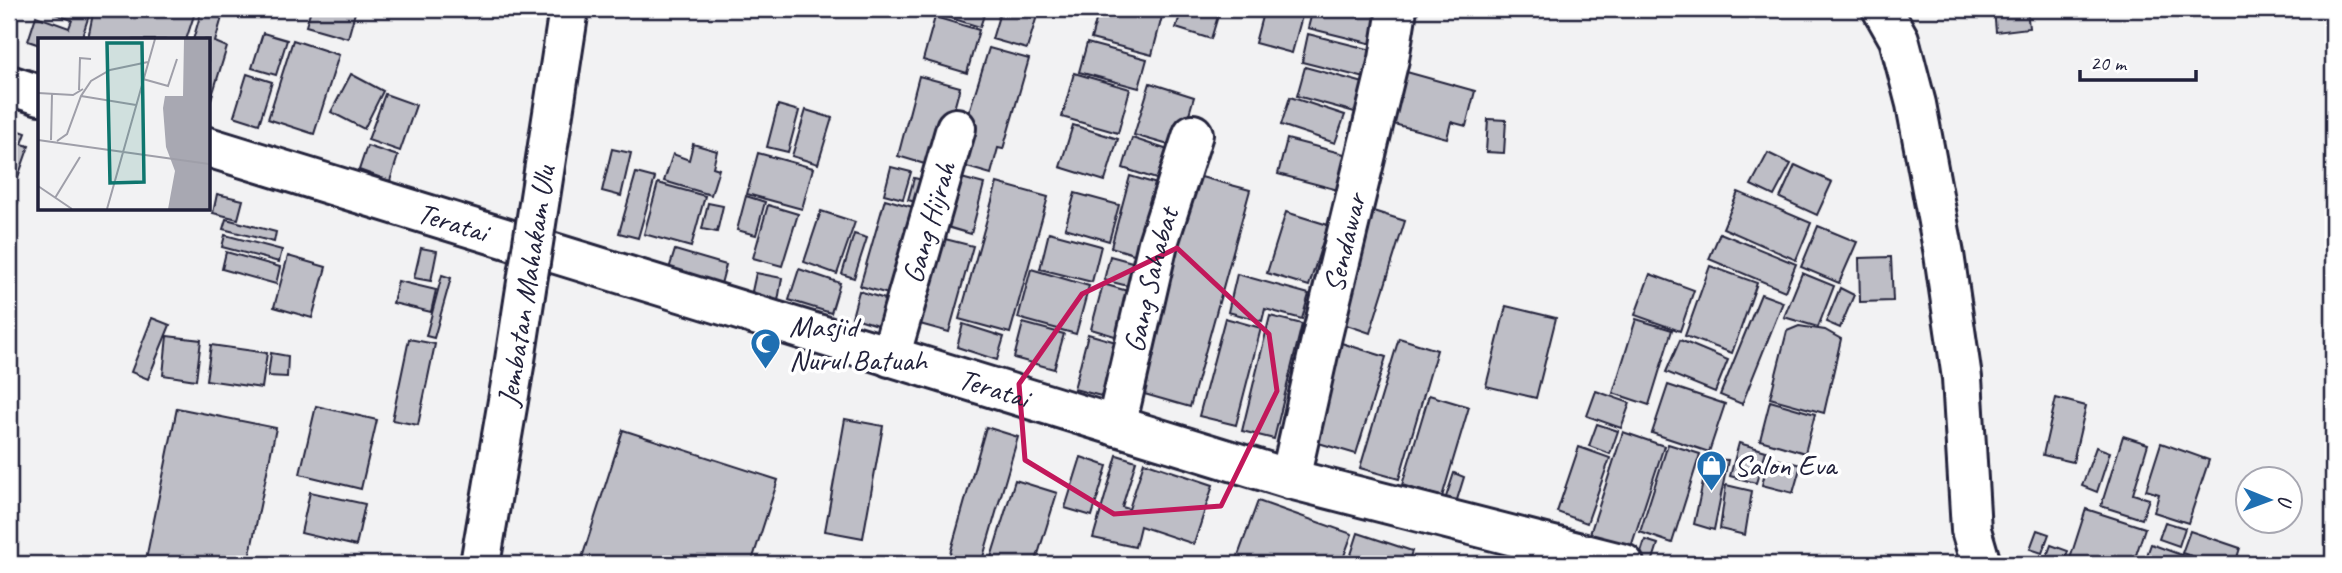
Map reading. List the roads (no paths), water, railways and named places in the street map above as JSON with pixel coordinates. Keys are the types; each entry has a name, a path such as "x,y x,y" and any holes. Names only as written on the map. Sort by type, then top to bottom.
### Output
{"main road":[{"name":"Jembatan Mahakam Ulu","path":"480,564 569,9"},
{"name":"Sendawar","path":"1290,479 1389,59 1397,9"},
{"path":"1882,9 1899,39 1916,104 1944,254 1962,378 1971,530 1981,564"},
{"path":"9,86 38,94"},
{"name":"Gang Hijrah","path":"890,357 956,128"},
{"name":"Gang Sahabat","path":"1116,426 1158,243 1193,134"},
{"name":"Teratai","path":"210,148 1290,479 1624,564"}],"place":[{"name":"Masjid Nurul Batuah","path":"766,370"},
{"name":"Salon Eva","path":"1711,492"}]}
